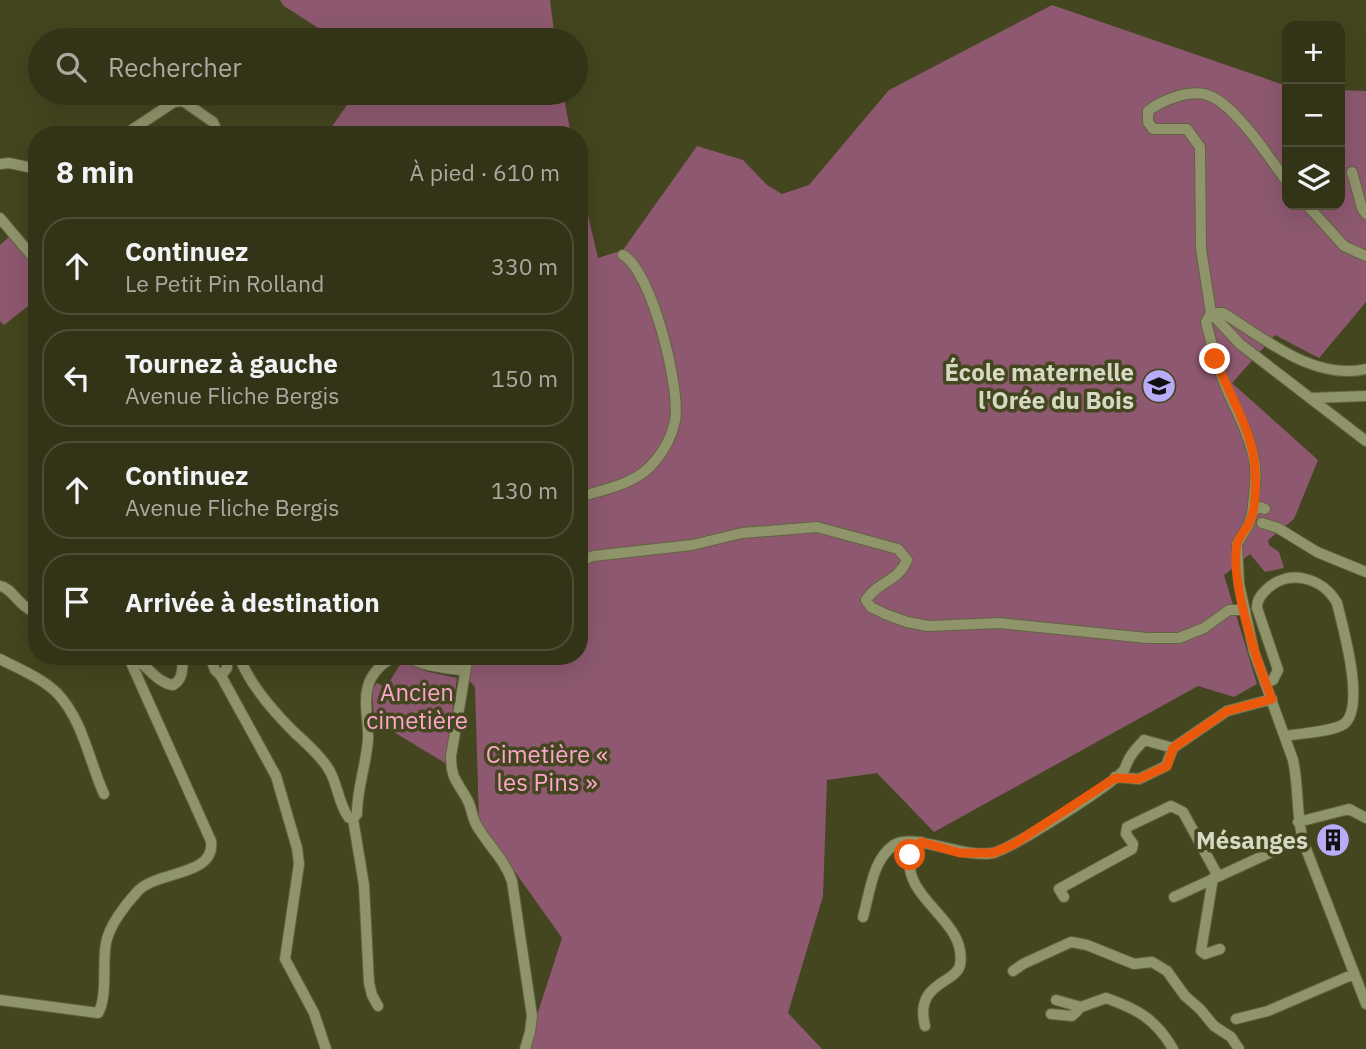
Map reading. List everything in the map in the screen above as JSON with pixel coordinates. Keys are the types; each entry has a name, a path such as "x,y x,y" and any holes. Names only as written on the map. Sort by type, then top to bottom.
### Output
{"street":[{"path":"1282,176 1231,110 1209,95 1183,95 1160,101 1148,111 1148,122 1153,129 1186,129 1200,147 1201,249 1211,313 1240,344 1366,441"},
{"path":"138,126 169,105"},
{"path":"189,105 215,126"},
{"path":"0,164 28,167"},
{"path":"1352,172 1366,214"},
{"path":"1312,210 1344,246 1366,256"},
{"path":"0,218 28,251"},
{"path":"588,495 620,485 651,466 666,444 675,421 670,368 655,309 637,268 623,255"},
{"path":"1211,313 1223,313 1290,355 1323,370 1353,372 1366,369"},
{"path":"1211,313 1206,322 1215,359 1239,413 1254,456 1255,489 1260,516 1309,548 1366,572"},
{"path":"1310,398 1366,396"},
{"path":"1260,516 1237,544 1236,566 1254,652 1286,736 1297,776 1298,822 1303,841 1366,1004"},
{"path":"588,558 692,545 742,533 817,527 898,548 907,560 903,570 873,590 866,600 872,607 907,622 928,626 999,623 1147,638 1179,638 1203,628 1229,610 1245,610"},
{"path":"1266,683 1273,680 1278,670 1257,608 1259,597 1283,578 1294,577 1322,586 1332,594 1337,603 1354,684 1353,709 1344,724 1286,736"},
{"path":"0,586 6,587 28,609"},
{"path":"0,659 41,681 58,694 80,730 103,794"},
{"path":"0,1000 98,1013 102,1002 107,939 132,898 150,881 201,865 211,851 211,841 134,665"},
{"path":"145,665 163,682 173,685 179,681 182,665"},
{"path":"213,665 272,766 297,848 299,864 285,959 314,1013 326,1049"},
{"path":"221,676 227,665"},
{"path":"243,665 271,706 325,764 344,812 349,818 353,818"},
{"path":"353,818 357,814 357,799 366,758 368,683 384,665"},
{"path":"467,665 451,756 452,772 468,802 477,827 503,863 512,881 532,1016 525,1049"},
{"path":"1115,778 1139,779 1167,766 1173,748 1227,711 1272,699"},
{"path":"863,917 878,861 895,844 910,839 960,853 993,853 1014,844 1115,778 1125,769 1128,759 1144,740 1173,748"},
{"path":"1064,897 1059,889 1132,849 1133,844 1126,834 1127,827 1171,806 1183,812 1215,877 1201,951 1205,954 1220,949"},
{"path":"1298,822 1349,809 1366,818"},
{"path":"353,818 361,862 369,982 378,1006"},
{"path":"1174,897 1289,844 1303,841"},
{"path":"921,842 910,855 911,877 926,901 953,934 960,964 958,970 934,986 929,993 924,1010 925,1026"},
{"path":"1013,971 1071,942 1087,945 1134,964 1152,962 1167,971 1185,996 1214,1026 1231,1037 1239,1049"},
{"path":"1236,1019 1268,1012 1354,974"},
{"path":"1051,1014 1072,1016 1081,1007 1106,998 1135,1008 1163,1030 1173,1049"},
{"path":"1056,1000 1081,1007"}],"green space":[{"path":"280,0 550,0 554,28 318,28 284,6"},
{"name":"Cimetière « les Pins »","path":"1052,5 1282,84 1282,210 1345,210 1345,90 1366,91 1366,302 1319,358 1275,335 1232,383 1318,460 1294,519 1268,540 1269,545 1279,552 1284,568 1265,572 1250,554 1224,575 1257,684 1234,697 1198,686 934,832 877,773 827,780 823,896 788,1013 822,1049 526,1049 562,938 479,821 475,687 454,665 588,665 588,215 598,258 623,250 697,146 743,160 767,185 782,194 809,185 889,90"},
{"path":"347,105 565,105 569,126 332,126"},
{"path":"10,236 28,257 28,306 4,325 0,321 0,245"},
{"name":"Ancien cimetière","path":"400,665 413,665 425,671 457,678 445,763 374,720 372,689 377,683 386,687"}],"place":[{"name":"École maternelle l'Orée du Bois","path":"1159,386"},
{"name":"Mésanges","path":"1333,840"}],"route":[{"path":"910,855 921,842 960,853 978,854 993,853 1014,844 1115,778 1139,779 1167,766 1173,748 1227,711 1272,699 1254,652 1236,566 1237,544 1252,517 1254,456 1239,413 1215,359"}]}
